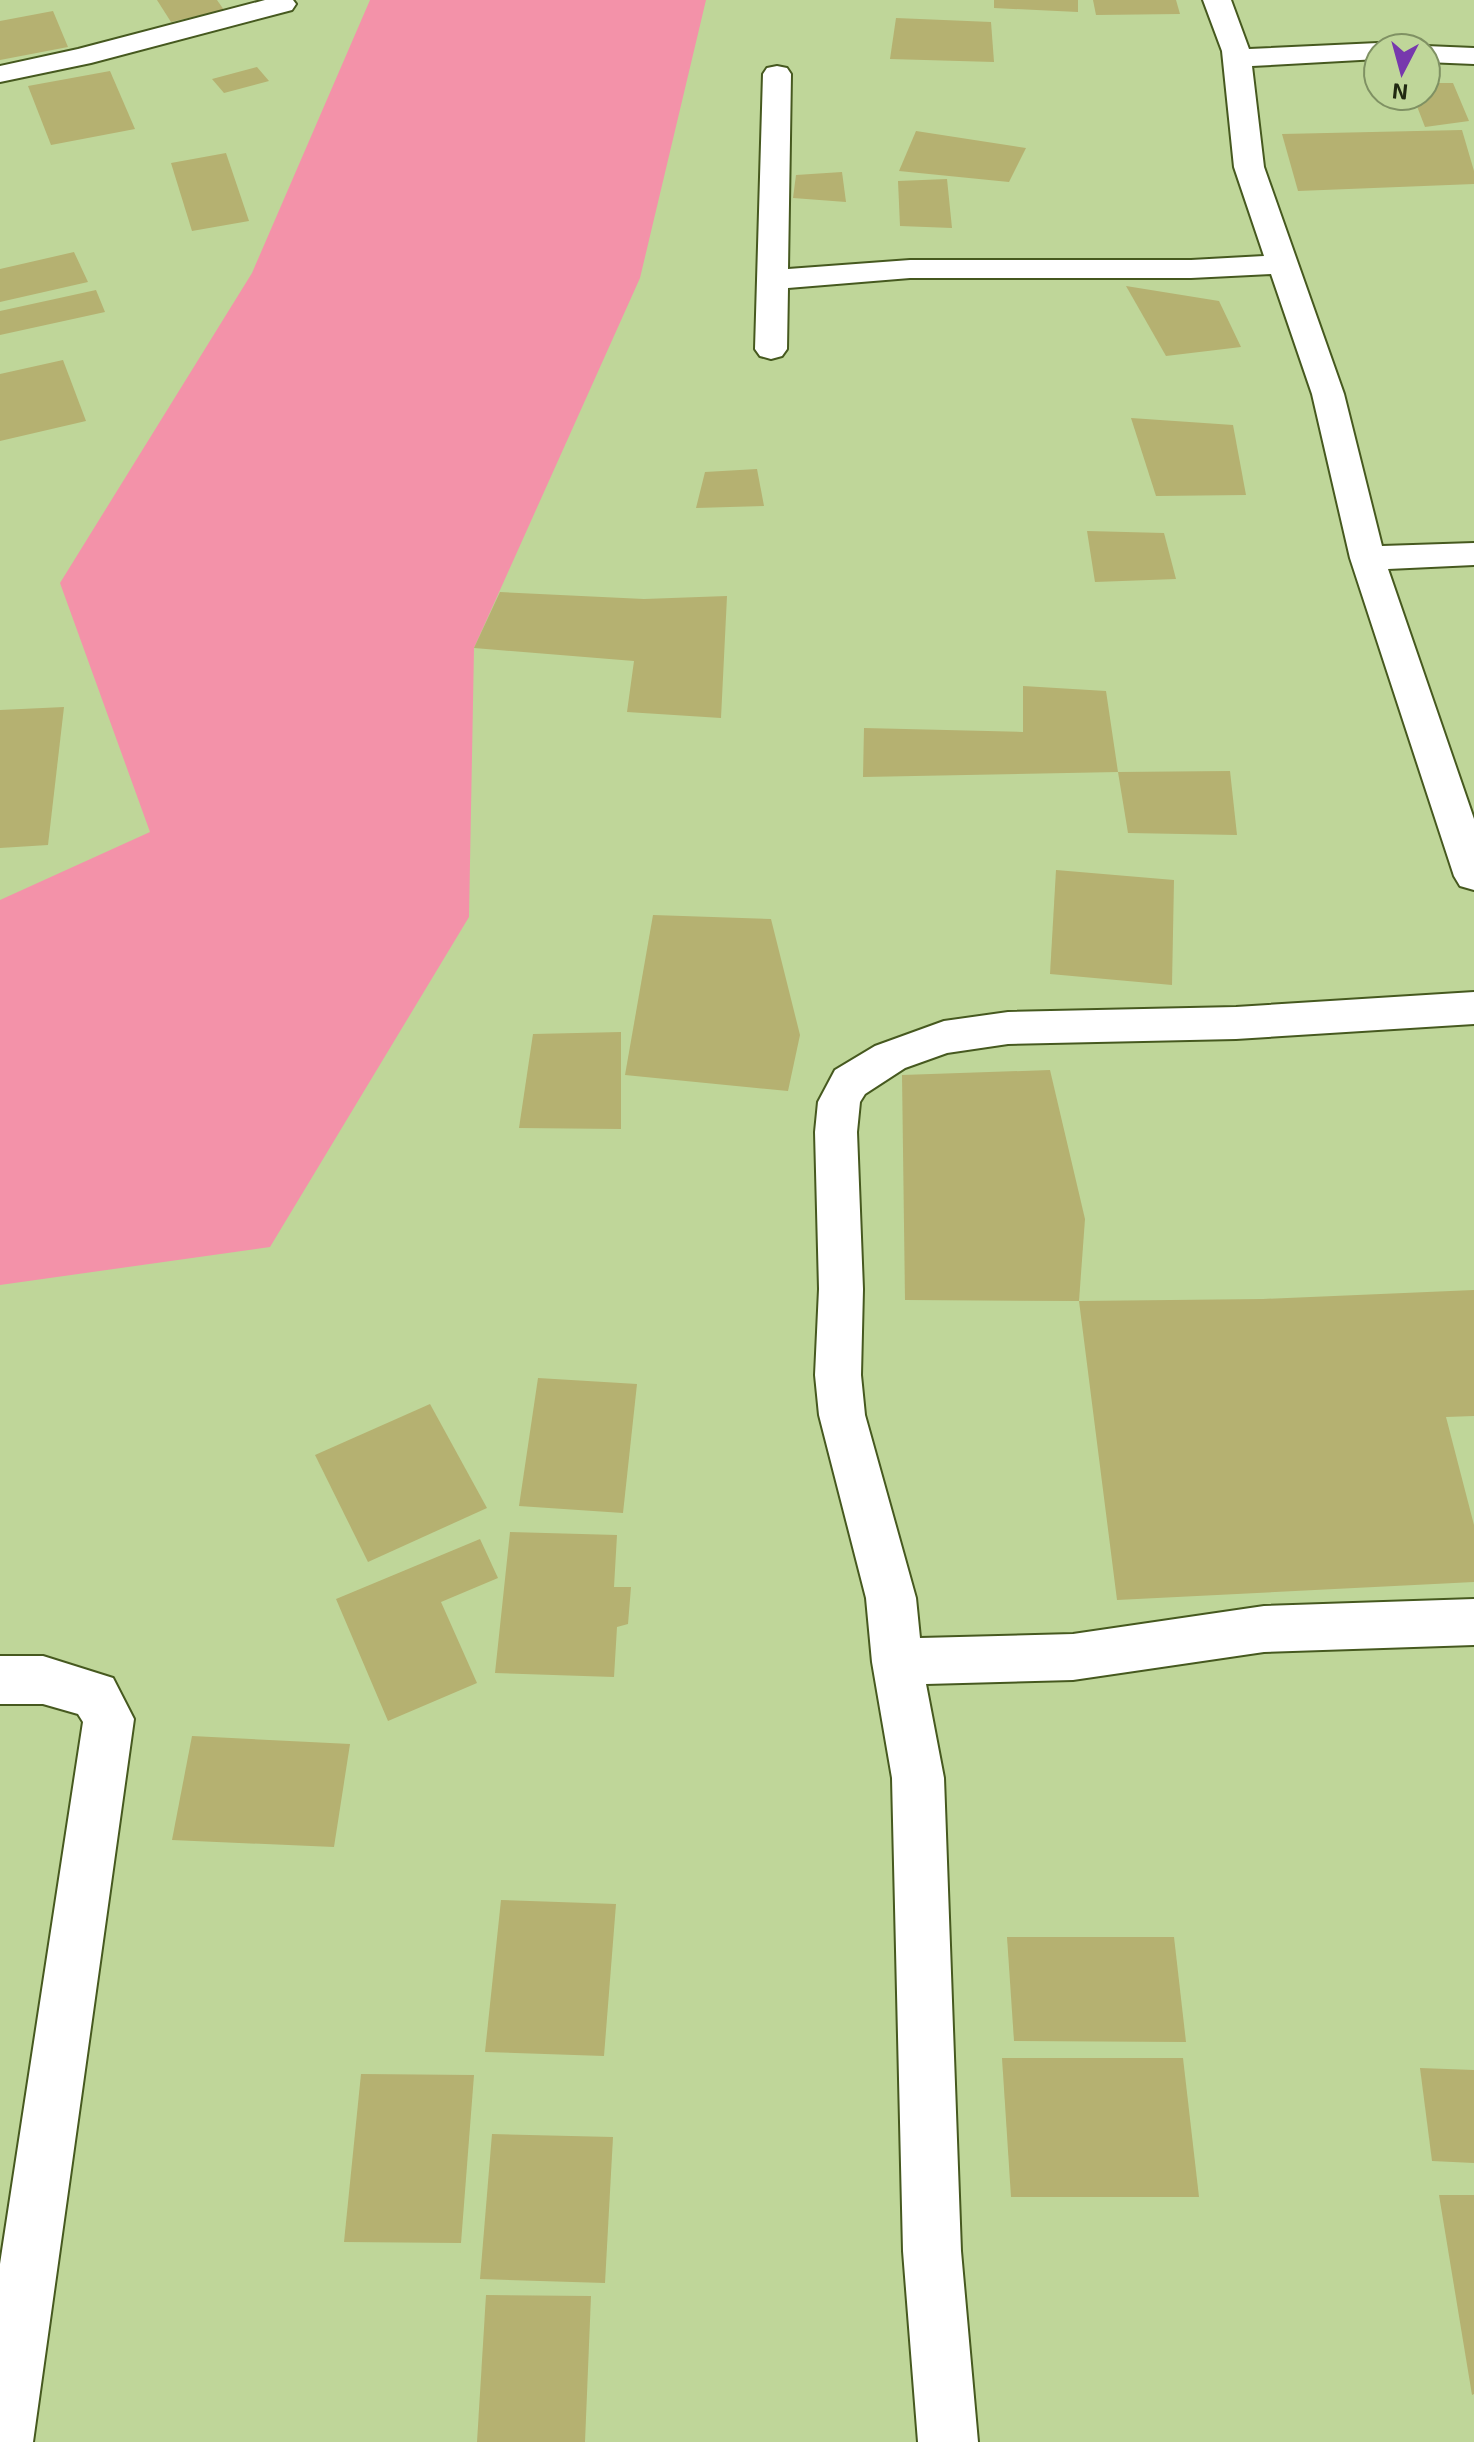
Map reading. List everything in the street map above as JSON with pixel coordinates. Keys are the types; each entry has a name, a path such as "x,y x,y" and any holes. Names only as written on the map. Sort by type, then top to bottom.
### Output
{"street":[{"path":"1217,0 1237,58 1249,167 1328,394 1367,558 1474,876"},
{"path":"0,74 81,57 282,4"},
{"path":"1237,58 1362,52"},
{"path":"1442,55 1474,56"},
{"path":"771,349 777,74"},
{"path":"773,280 910,269 1191,269 1282,264"},
{"path":"1367,558 1474,554"},
{"path":"948,2442 932,2251 918,1778 897,1662 891,1598 842,1415 838,1375 841,1289 836,1132 839,1102 850,1082 890,1057 944,1037 1008,1028 1236,1023 1474,1008"},
{"path":"897,1662 1073,1657 1264,1629 1474,1622"},
{"path":"0,1680 43,1680 95,1695 109,1719 3,2442"}],"shaded area":[{"path":"370,0 706,0 640,278 474,648 469,917 270,1247 0,1285 0,900 150,832 60,583 252,273"}],"building":[{"path":"157,0 217,0 224,10 171,22"},
{"path":"994,0 1078,0 1078,12 994,8"},
{"path":"1093,0 1176,0 1180,14 1096,15"},
{"path":"53,11 68,47 0,60 0,21"},
{"path":"896,18 991,22 994,62 890,59"},
{"path":"257,67 269,81 224,93 212,79"},
{"path":"110,71 135,129 51,145 28,86"},
{"path":"1442,83 1453,83 1469,121 1425,127 1419,112 1442,112"},
{"path":"1462,130 1474,171 1474,184 1298,191 1282,134"},
{"path":"916,131 1026,148 1009,182 899,171"},
{"path":"226,153 249,221 192,231 171,163"},
{"path":"842,172 846,202 793,198 796,175"},
{"path":"947,179 952,228 900,226 898,181"},
{"path":"74,252 88,282 0,302 0,269"},
{"path":"1126,286 1219,301 1241,347 1166,356"},
{"path":"96,290 105,312 0,335 0,311"},
{"path":"63,360 86,421 0,441 0,374"},
{"path":"1131,418 1233,425 1246,495 1156,496"},
{"path":"757,469 764,506 696,508 705,472"},
{"path":"1087,531 1164,533 1176,579 1095,582"},
{"path":"500,592 644,599 727,596 721,718 627,712 634,661 474,648"},
{"path":"1023,686 1106,691 1118,772 863,777 864,728 1023,732"},
{"path":"64,707 48,845 0,848 0,710"},
{"path":"1230,771 1237,835 1128,833 1118,772"},
{"path":"1056,870 1174,880 1172,985 1050,974"},
{"path":"653,915 771,919 800,1035 788,1091 625,1075"},
{"path":"621,1032 621,1129 519,1128 533,1034"},
{"path":"1050,1070 1085,1219 1079,1301 905,1300 902,1075"},
{"path":"1474,1290 1474,1416 1446,1417 1474,1525 1474,1582 1117,1600 1079,1301 1263,1299"},
{"path":"538,1378 637,1384 623,1513 519,1506"},
{"path":"430,1404 487,1508 368,1562 315,1455"},
{"path":"510,1532 617,1535 614,1587 631,1587 628,1624 617,1627 614,1677 495,1673"},
{"path":"480,1539 498,1578 441,1602 477,1683 388,1721 336,1599"},
{"path":"192,1736 350,1744 334,1847 172,1840"},
{"path":"501,1900 616,1904 604,2056 485,2052"},
{"path":"1007,1937 1174,1937 1186,2042 1014,2041"},
{"path":"1002,2058 1183,2058 1199,2197 1011,2197"},
{"path":"1420,2068 1474,2070 1474,2163 1432,2161"},
{"path":"361,2074 474,2075 461,2243 344,2242"},
{"path":"492,2134 613,2137 605,2283 480,2279"},
{"path":"1439,2195 1474,2195 1472,2395"},
{"path":"486,2295 591,2296 585,2442 477,2442"}]}
